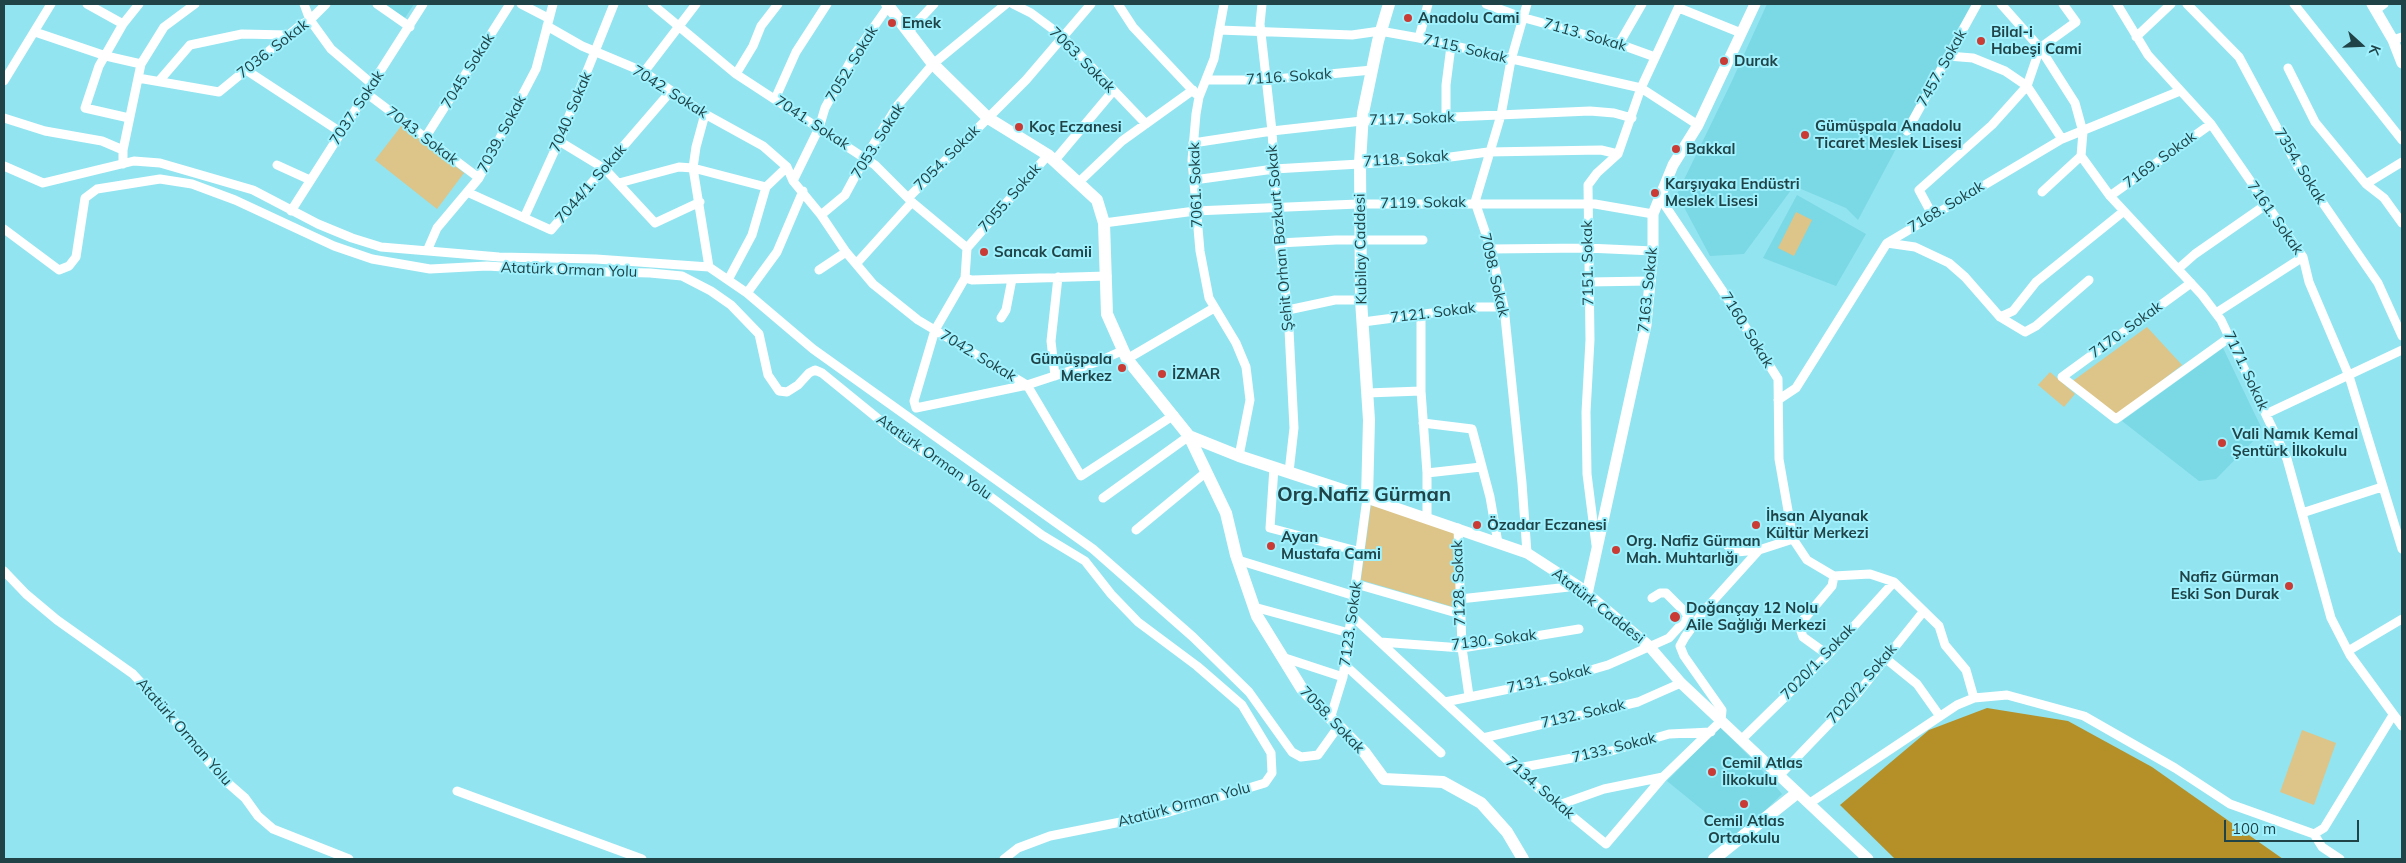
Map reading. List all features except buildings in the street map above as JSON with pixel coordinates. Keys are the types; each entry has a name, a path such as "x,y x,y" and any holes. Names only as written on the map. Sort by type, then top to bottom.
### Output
{"main road":[{"path":"889,4 933,64 988,118 1051,158 1097,200 1104,223 1107,314 1125,354 1189,436"},
{"name":"Kubilay Caddesi","path":"1367,498 1367,394 1361,300 1358,204 1362,121 1380,30 1389,4"},
{"name":"Atatürk Caddesi","path":"1189,436 1239,456 1367,498"},
{"name":"7058. Sokak","path":"1189,436 1205,473 1226,513 1238,560 1254,607 1280,656 1302,690 1364,753 1384,779 1443,782 1481,802 1507,832 1523,859"},
{"path":"1714,859 1797,793"}],"street":[{"path":"4,81 51,4"},
{"path":"87,4 123,24"},
{"path":"129,118 85,108 99,66 123,24 139,4"},
{"path":"123,164 123,150 141,64 164,27 195,4"},
{"path":"304,4 310,20 331,49 372,84"},
{"name":"7036. Sokak","path":"159,81 218,92 288,35 310,20 326,4"},
{"path":"377,4 410,27"},
{"name":"7037. Sokak","path":"291,211 423,4"},
{"name":"7045. Sokak","path":"425,138 510,4"},
{"name":"7042. Sokak","path":"521,4 596,52 644,72 705,114 763,146 787,167 793,181 804,192 846,252 873,284 918,320 1027,385 1081,476 1174,415"},
{"name":"7039. Sokak","path":"427,251 437,228 479,178 536,69 553,4"},
{"name":"7040. Sokak","path":"524,218 559,141 614,4"},
{"name":"7041. Sokak","path":"652,4 736,74 865,158 910,200 967,248"},
{"path":"644,72 678,25 696,4"},
{"path":"736,74 753,46 761,26 778,4"},
{"path":"775,100 796,52 827,4"},
{"name":"7052. Sokak","path":"793,181 819,128 825,108 854,55 889,4"},
{"path":"909,31 934,4"},
{"name":"7053. Sokak","path":"821,215 845,195 865,158 898,105 933,64 1006,4"},
{"name":"7063. Sokak","path":"1013,4 1030,13 1062,36 1146,124"},
{"name":"7054. Sokak","path":"856,264 910,200 1026,80 1091,4"},
{"path":"1079,182 1122,141 1196,94 1133,27 1118,4"},
{"name":"7061. Sokak","path":"1224,4 1207,80 1196,94 1193,143 1195,211 1208,298 1236,343 1246,366 1250,400 1239,456"},
{"name":"Şehit Orhan Bozkurt Sokak","path":"1262,4 1260,32 1272,131 1279,243 1288,310 1294,428 1289,472"},
{"path":"1419,38 1428,4"},
{"name":"7113. Sokak","path":"1486,4 1522,17 1619,44 1655,57"},
{"path":"1475,202 1488,152 1501,115 1511,60 1527,4"},
{"path":"1619,44 1642,4"},
{"name":"7163. Sokak","path":"1587,594 1646,324 1653,251 1654,214 1673,165 1698,125 1755,4"},
{"name":"7457. Sokak","path":"1907,131 1978,4"},
{"path":"2002,4 2040,48 2075,103 2083,132 2081,156 2042,192"},
{"path":"1932,216 1919,190 1992,126 2027,86 2040,48 2076,22 2063,4"},
{"name":"7161. Sokak","path":"2118,4 2148,56 2211,124 2303,257 2309,282 2349,376 2402,549"},
{"path":"2136,37 2171,4"},
{"path":"2294,4 2402,140"},
{"path":"1680,6 1742,33"},
{"name":"7151. Sokak","path":"1596,548 1587,474 1586,412 1590,340 1586,204 1588,186 1597,173 1618,154 1641,88 1680,6"},
{"name":"7354. Sokak","path":"2194,6 2239,57 2298,167 2378,283 2402,336"},
{"path":"2377,6 2397,38 2402,63"},
{"name":"7115. Sokak","path":"1219,30 1352,35 1380,30 1641,88 1698,125"},
{"path":"35,32 106,56 141,64"},
{"path":"138,78 159,81 190,45 242,34 288,35"},
{"path":"1446,118 1446,85 1451,46"},
{"path":"1948,56 1973,58 2004,71 2027,86 2062,139"},
{"path":"2288,68 2315,122 2366,184 2384,198 2402,223"},
{"path":"246,70 342,133"},
{"name":"7116. Sokak","path":"1207,80 1265,80 1372,70"},
{"name":"7044/1. Sokak","path":"467,192 551,230 672,91"},
{"name":"7055. Sokak","path":"967,248 1113,91"},
{"name":"7168. Sokak","path":"1778,400 1796,388 1887,243 2062,139 2180,91"},
{"name":"7043. Sokak","path":"366,93 479,178"},
{"name":"7117. Sokak","path":"1193,143 1272,131 1362,121 1590,111 1614,113 1632,118"},
{"path":"4,166 43,183 134,161 160,163 253,190 291,211 359,240 381,247 499,257 640,261 709,267 693,168 696,147 705,114"},
{"path":"4,118 45,131 102,141 123,150"},
{"name":"7169. Sokak","path":"2110,196 2211,124"},
{"path":"559,141 605,169 655,223 700,202"},
{"name":"7118. Sokak","path":"1194,180 1274,169 1428,160 1488,152 1601,150 1618,154"},
{"name":"7171. Sokak","path":"2081,156 2110,196 2191,283 2216,313 2230,337 2287,459 2331,618 2348,651 2402,726"},
{"path":"2366,184 2402,162"},
{"path":"277,164 310,180"},
{"path":"619,183 679,167 693,168 766,187"},
{"path":"728,280 752,235 766,187 787,167"},
{"name":"Atatürk Orman Yolu","path":"4,229 59,270 69,266 76,257 85,198 98,189 160,179 192,184 236,200 334,246 372,259 430,269 487,266 682,276 711,291 730,305 759,334 768,375 779,391 787,392 798,385 808,373 814,370 822,373 903,439 976,486 1042,535 1085,561 1138,622 1197,666 1242,705 1271,753 1272,773 1265,783 1166,813 1050,836 1018,848 1004,859"},
{"path":"748,294 777,252 804,192"},
{"name":"7160. Sokak","path":"1660,198 1722,290 1778,380 1779,460 1793,539"},
{"name":"7119. Sokak","path":"1104,223 1195,211 1276,206 1475,202 1586,204 1654,214"},
{"name":"7098. Sokak","path":"1475,202 1491,248 1504,307 1522,483 1527,553"},
{"path":"2178,269 2195,254 2267,204"},
{"path":"2000,317 2013,312 2036,282 2124,211"},
{"path":"1279,243 1423,240"},
{"path":"1887,243 1915,247 1949,264 1965,277 2000,317 2025,332 2036,326 2089,280"},
{"path":"911,418 916,408 914,401 935,330 965,278 967,248"},
{"path":"1491,248 1588,248 1653,251"},
{"path":"819,270 846,252"},
{"path":"2216,313 2303,257"},
{"name":"7123. Sokak","path":"709,267 748,294 813,349 1093,549 1193,636 1249,692 1292,752 1300,757 1310,757 1318,754 1334,723 1345,665 1367,498"},
{"path":"965,278 972,280 1107,276"},
{"path":"1055,376 1051,341 1058,277"},
{"path":"1001,318 1006,310 1012,279"},
{"path":"1588,282 1650,282"},
{"name":"7170. Sokak","path":"2191,283 2062,377 2116,419 2230,337"},
{"path":"1288,310 1335,300 1361,300"},
{"name":"7121. Sokak","path":"1363,322 1478,307 1504,307"},
{"path":"916,408 1027,385 1125,354 1214,308"},
{"path":"1422,314 1421,392 1427,473 1427,519"},
{"path":"2266,414 2402,350"},
{"path":"1367,394 1421,392"},
{"path":"1423,423 1472,429 1490,497 1498,543"},
{"path":"1103,498 1189,436"},
{"path":"1427,473 1481,467"},
{"path":"1274,468 1270,528 1361,552"},
{"path":"1136,530 1205,473"},
{"path":"2302,513 2382,487"},
{"name":"Atatürk Caddesi","path":"1367,498 1527,553 1578,586 1649,646 1681,683 1868,859"},
{"name":"7128. Sokak","path":"1458,528 1462,648 1469,696"},
{"path":"1728,546 1736,552 1759,550 1793,539 1807,560 1834,576 1870,574 1894,582 1939,626 1945,645 1966,670 1974,698"},
{"path":"1721,721 1722,710 1684,656 1680,646 1703,612 1759,550"},
{"path":"1238,560 1355,596"},
{"name":"Atatürk Orman Yolu","path":"4,571 26,594 57,620 133,674 160,703 221,777 245,798 258,816 273,829 349,859"},
{"path":"1828,655 1802,636 1799,625 1832,586 1834,576"},
{"name":"7020/1. Sokak","path":"1740,740 1828,655 1894,582"},
{"path":"1356,584 1460,614"},
{"path":"1460,599 1578,586"},
{"name":"7131. Sokak","path":"1445,702 1563,678 1608,665 1669,638 1690,616 1666,593 1660,593 1652,598"},
{"path":"1254,607 1349,633"},
{"name":"7020/2. Sokak","path":"1779,776 1854,698 1923,612"},
{"name":"7134. Sokak","path":"1352,616 1534,784 1606,844 1663,777 1721,721"},
{"path":"2348,651 2402,619"},
{"name":"7130. Sokak","path":"1380,642 1462,648 1579,628"},
{"path":"1280,656 1343,677"},
{"path":"1885,658 1917,684 1939,716"},
{"path":"1345,665 1441,753"},
{"name":"7132. Sokak","path":"1483,738 1638,702 1681,683"},
{"path":"1810,803 1939,716 1974,698 2007,695 2084,716 2175,768 2230,804 2314,834 2322,847 2340,859"},
{"path":"2314,834 2324,828 2393,715"},
{"name":"7133. Sokak","path":"1518,768 1611,751 1669,734 1711,732"},
{"path":"1559,805 1604,789 1663,777"},
{"path":"457,791 642,859"}],"shaded area":[{"path":"384,4 414,4 405,18"},
{"name":"Gümüşpala Anadolu Ticaret Meslek Lisesi","path":"1767,4 1973,4 1858,220 1846,208 1794,186 1744,254 1710,256 1677,194"},
{"path":"402,125 464,173 437,209 375,160"},
{"path":"1797,195 1866,234 1836,286 1763,258"},
{"path":"1796,212 1812,220 1794,256 1778,248"},
{"path":"2147,327 2182,365 2116,416 2070,383"},
{"path":"2223,348 2261,427 2258,436 2216,479 2199,481 2122,421"},
{"path":"2050,372 2075,394 2064,407 2038,385"},
{"path":"1371,505 1455,533 1457,608 1361,580"},
{"path":"1987,708 2068,721 2152,767 2283,859 1895,859 1840,805 1929,730"},
{"name":"Cemil Atlas İlkokulu","path":"1720,727 1757,764 1782,794 1737,838 1667,781"},
{"path":"2302,730 2336,743 2314,805 2280,792"}],"place":[{"name":"Anadolu Cami","path":"1408,18"},
{"name":"Emek","path":"892,23"},
{"name":"Bilal-i Habeşi Cami","path":"1981,41"},
{"name":"Durak","path":"1724,61"},
{"name":"Koç Eczanesi","path":"1019,127"},
{"name":"Gümüşpala Anadolu Ticaret Meslek Lisesi","path":"1805,135"},
{"name":"Bakkal","path":"1676,149"},
{"name":"Karşıyaka Endüstri Meslek Lisesi","path":"1655,193"},
{"name":"Sancak Camii","path":"984,252"},
{"name":"Gümüşpala Merkez","path":"1122,368"},
{"name":"İZMAR","path":"1162,374"},
{"name":"Vali Namık Kemal Şentürk İlkokulu","path":"2222,443"},
{"name":"Özadar Eczanesi","path":"1477,525"},
{"name":"İhsan Alyanak Kültür Merkezi","path":"1756,525"},
{"name":"Ayan Mustafa Cami","path":"1271,546"},
{"name":"Org. Nafiz Gürman Mah. Muhtarlığı","path":"1616,550"},
{"name":"Nafiz Gürman Eski Son Durak","path":"2289,586"},
{"name":"Doğançay 12 Nolu Aile Sağlığı Merkezi","path":"1675,617"},
{"name":"Cemil Atlas İlkokulu","path":"1712,772"},
{"name":"Cemil Atlas Ortaokulu","path":"1744,804"}],"district":[{"name":"Org.Nafiz Gürman","path":"1364,495"}]}
